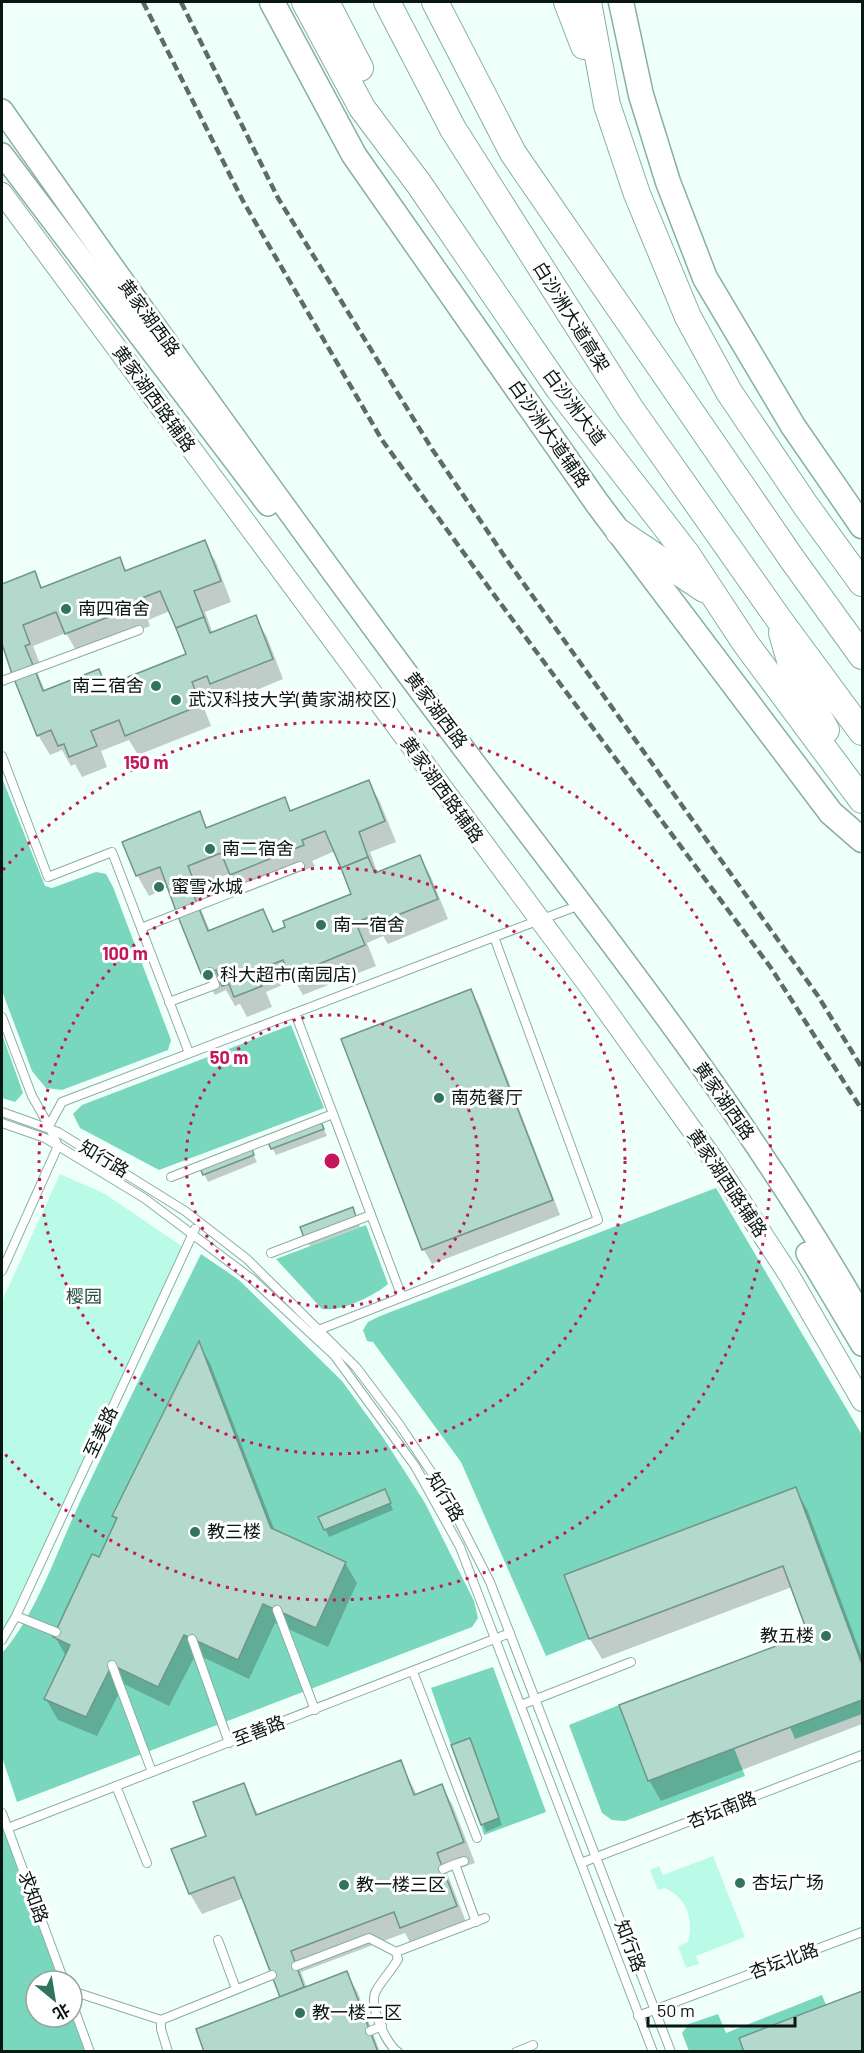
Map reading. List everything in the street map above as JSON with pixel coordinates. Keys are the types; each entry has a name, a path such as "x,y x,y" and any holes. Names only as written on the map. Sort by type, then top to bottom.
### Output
{"highway":[{"name":"白沙洲大道","path":"305,2 362,108 419,184 559,389 686,553 746,644 862,800"},
{"path":"326,2 419,184"},
{"name":"白沙洲大道高架","path":"387,2 465,149 630,408 778,618"},
{"path":"435,2 513,153 792,559 862,656"},
{"path":"567,2 607,105 637,194 688,317 729,392 806,506 862,583"},
{"path":"588,2 607,105"},
{"path":"619,532 714,596"},
{"path":"792,559 862,626"},
{"path":"778,618 862,732"},
{"path":"778,618 792,667 862,795"}],"main road":[{"name":"白沙洲大道辅路","path":"272,2 354,155 619,532 831,813 862,840"},
{"path":"621,2 641,95 668,182 705,278 793,426 862,526"},
{"name":"黄家湖西路","path":"2,110 407,674 612,942 765,1160 862,1316"},
{"name":"黄家湖西路","path":"2,154 572,908 729,1131 802,1244 862,1345"}],"street":[{"name":"黄家湖西路辅路","path":"2,193 589,986 715,1162 789,1275 862,1401"}],"lane":[{"path":"2,681 140,630"},
{"path":"2,756 48,877 112,852 189,1053"},
{"path":"141,928 300,866"},
{"path":"49,1126 62,1102 572,908"},
{"path":"311,1333 598,1220 494,937"},
{"path":"169,1002 215,985 210,972"},
{"path":"295,1013 402,1297"},
{"path":"2,1017 32,1096 58,1146 2,1271"},
{"name":"知行路","path":"2,1112 49,1126 129,1174 199,1222 247,1259 320,1330 363,1377 442,1488 490,1582 671,2052"},
{"path":"171,1177 333,1114"},
{"name":"知行路","path":"2,1123 45,1138 144,1198 194,1233 252,1279 334,1355 415,1466 460,1547 652,2052"},
{"path":"271,1253 371,1215"},
{"name":"至美路","path":"2,1640 16,1616 199,1222"},
{"path":"277,1610 315,1710"},
{"path":"16,1616 56,1632"},
{"name":"至善路","path":"8,1828 510,1633"},
{"path":"192,1639 229,1743"},
{"path":"521,1705 631,1662"},
{"path":"112,1665 152,1772"},
{"path":"413,1672 477,1838"},
{"name":"杏坛南路","path":"581,1863 862,1755"},
{"path":"116,1786 147,1863"},
{"name":"求知路","path":"2,1813 60,1969"},
{"path":"443,1869 464,1861"},
{"path":"455,1864 476,1922"},
{"path":"396,1952 485,1918"},
{"name":"杏坛北路","path":"638,2016 862,1932"},
{"path":"296,1966 369,1938 396,1952 398,1959 374,1993 375,2011 389,2046 398,2052"},
{"path":"218,1940 236,1989"},
{"path":"84,1995 161,2020 272,1975"},
{"path":"161,2020 161,2029 168,2052"},
{"path":"370,2031 382,2026"},
{"path":"82,2029 90,2052"},
{"path":"522,2051 532,2045"}],"green space":[{"path":"2,778 45,886 52,888 96,872 106,874 171,1040 168,1050 62,1090 46,1088 32,1071 2,991"},
{"path":"291,1025 324,1108 159,1170 80,1128 73,1114 82,1105"},
{"path":"2,1034 23,1093 15,1102 2,1098"},
{"name":"樱园","path":"60,1174 105,1194 186,1249 2,1640 2,1301"},
{"path":"716,1188 862,1435 862,1664 796,1487 565,1575 589,1639 546,1656 461,1462 373,1342 367,1341 363,1330 368,1322 380,1316"},
{"path":"366,1225 388,1284 357,1302 338,1308 322,1309 276,1259"},
{"path":"201,1254 239,1280 342,1381 382,1436 425,1503 474,1601 478,1618 472,1627 17,1802 2,1757 2,1653 25,1621 45,1582 79,1504"},
{"path":"493,1667 546,1812 484,1835 481,1825 499,1818 470,1739 451,1745 431,1688"},
{"path":"862,1700 862,1714 795,1739 790,1727"},
{"path":"619,1705 648,1781 734,1748 745,1776 625,1821 612,1820 602,1813 569,1725"},
{"path":"2,1814 60,1969 24,1969 24,2029 82,2029 90,2051 2,2051"},
{"path":"713,1856 745,1937 696,1956 699,1964 686,1968 678,1946 688,1942 690,1925 687,1910 684,1903 673,1892 665,1888 658,1890 650,1870 659,1866 663,1875"},
{"path":"822,1995 826,2005 739,2038 744,2051 689,2051 682,2033 689,2024 718,2014 726,2033"}],"building":[{"name":"南四宿舍","path":"205,540 221,581 194,591 204,617 176,628 160,591 137,600 139,605 65,634 56,612 23,625 30,644 25,646 33,665 12,674 2,644 2,584 35,571 41,588 120,557 125,571"},
{"name":"南三宿舍","path":"256,615 273,659 210,684 207,676 192,682 201,705 125,736 119,720 91,731 97,746 69,757 64,744 58,746 51,730 37,736 12,674 33,665 43,691 99,669 108,692 120,687 118,681 186,654 176,628 204,617 210,633"},
{"name":"南二宿舍","path":"369,780 385,821 359,832 368,857 341,868 325,831 302,840 304,845 230,875 221,853 188,866 195,884 190,886 198,906 177,914 160,867 136,876 122,842 200,811 206,828 285,797 290,811"},
{"name":"南一宿舍","path":"420,855 438,899 375,924 371,916 356,923 365,945 290,976 283,960 255,971 262,986 234,997 229,984 222,986 216,970 202,976 177,914 198,906 208,931 263,909 273,932 285,927 283,921 351,894 341,868 368,857 375,873"},
{"name":"南苑餐厅","path":"471,989 553,1200 422,1250 341,1039"},
{"path":"320,1119 324,1129 271,1149 267,1140"},
{"path":"251,1146 254,1155 203,1175 199,1166"},
{"path":"353,1207 357,1220 305,1240 300,1227"},
{"name":"教三楼","path":"199,1341 271,1528 346,1562 316,1628 263,1604 238,1660 184,1635 158,1687 112,1665 86,1717 44,1699 70,1645 53,1637 92,1554 99,1557 117,1518 112,1516"},
{"name":"教五楼","path":"796,1487 862,1664 862,1700 648,1781 619,1705 808,1634 783,1566 589,1639 564,1575"},
{"path":"385,1489 391,1503 324,1530 318,1517"},
{"path":"470,1738 499,1818 481,1825 451,1745"},
{"name":"教一楼三区","path":"401,1760 414,1795 442,1784 464,1842 437,1853 457,1906 400,1928 394,1912 291,1951 304,1987 280,1997 234,1877 189,1894 171,1849 206,1836 193,1802 244,1783 256,1815"},
{"name":"教一楼二区","path":"347,1971 378,2052 204,2052 196,2029"},
{"path":"862,1991 862,2052 744,2052 739,2038"}],"railway":[{"path":"143,2 243,201 382,440 771,968 862,1110"},
{"path":"181,2 278,198 432,449 509,563 818,996 862,1068"}],"place":[{"name":"南四宿舍","path":"66,609"},
{"name":"南三宿舍","path":"156,686"},
{"name":"武汉科技大学(黄家湖校区)","path":"176,700"},
{"name":"南二宿舍","path":"210,849"},
{"name":"蜜雪冰城","path":"159,887"},
{"name":"南一宿舍","path":"321,925"},
{"name":"科大超市(南园店)","path":"208,975"},
{"name":"南苑餐厅","path":"439,1098"},
{"name":"教三楼","path":"195,1532"},
{"name":"教五楼","path":"826,1636"},
{"name":"杏坛广场","path":"740,1883"},
{"name":"教一楼三区","path":"344,1885"},
{"name":"教一楼二区","path":"300,2013"}]}
